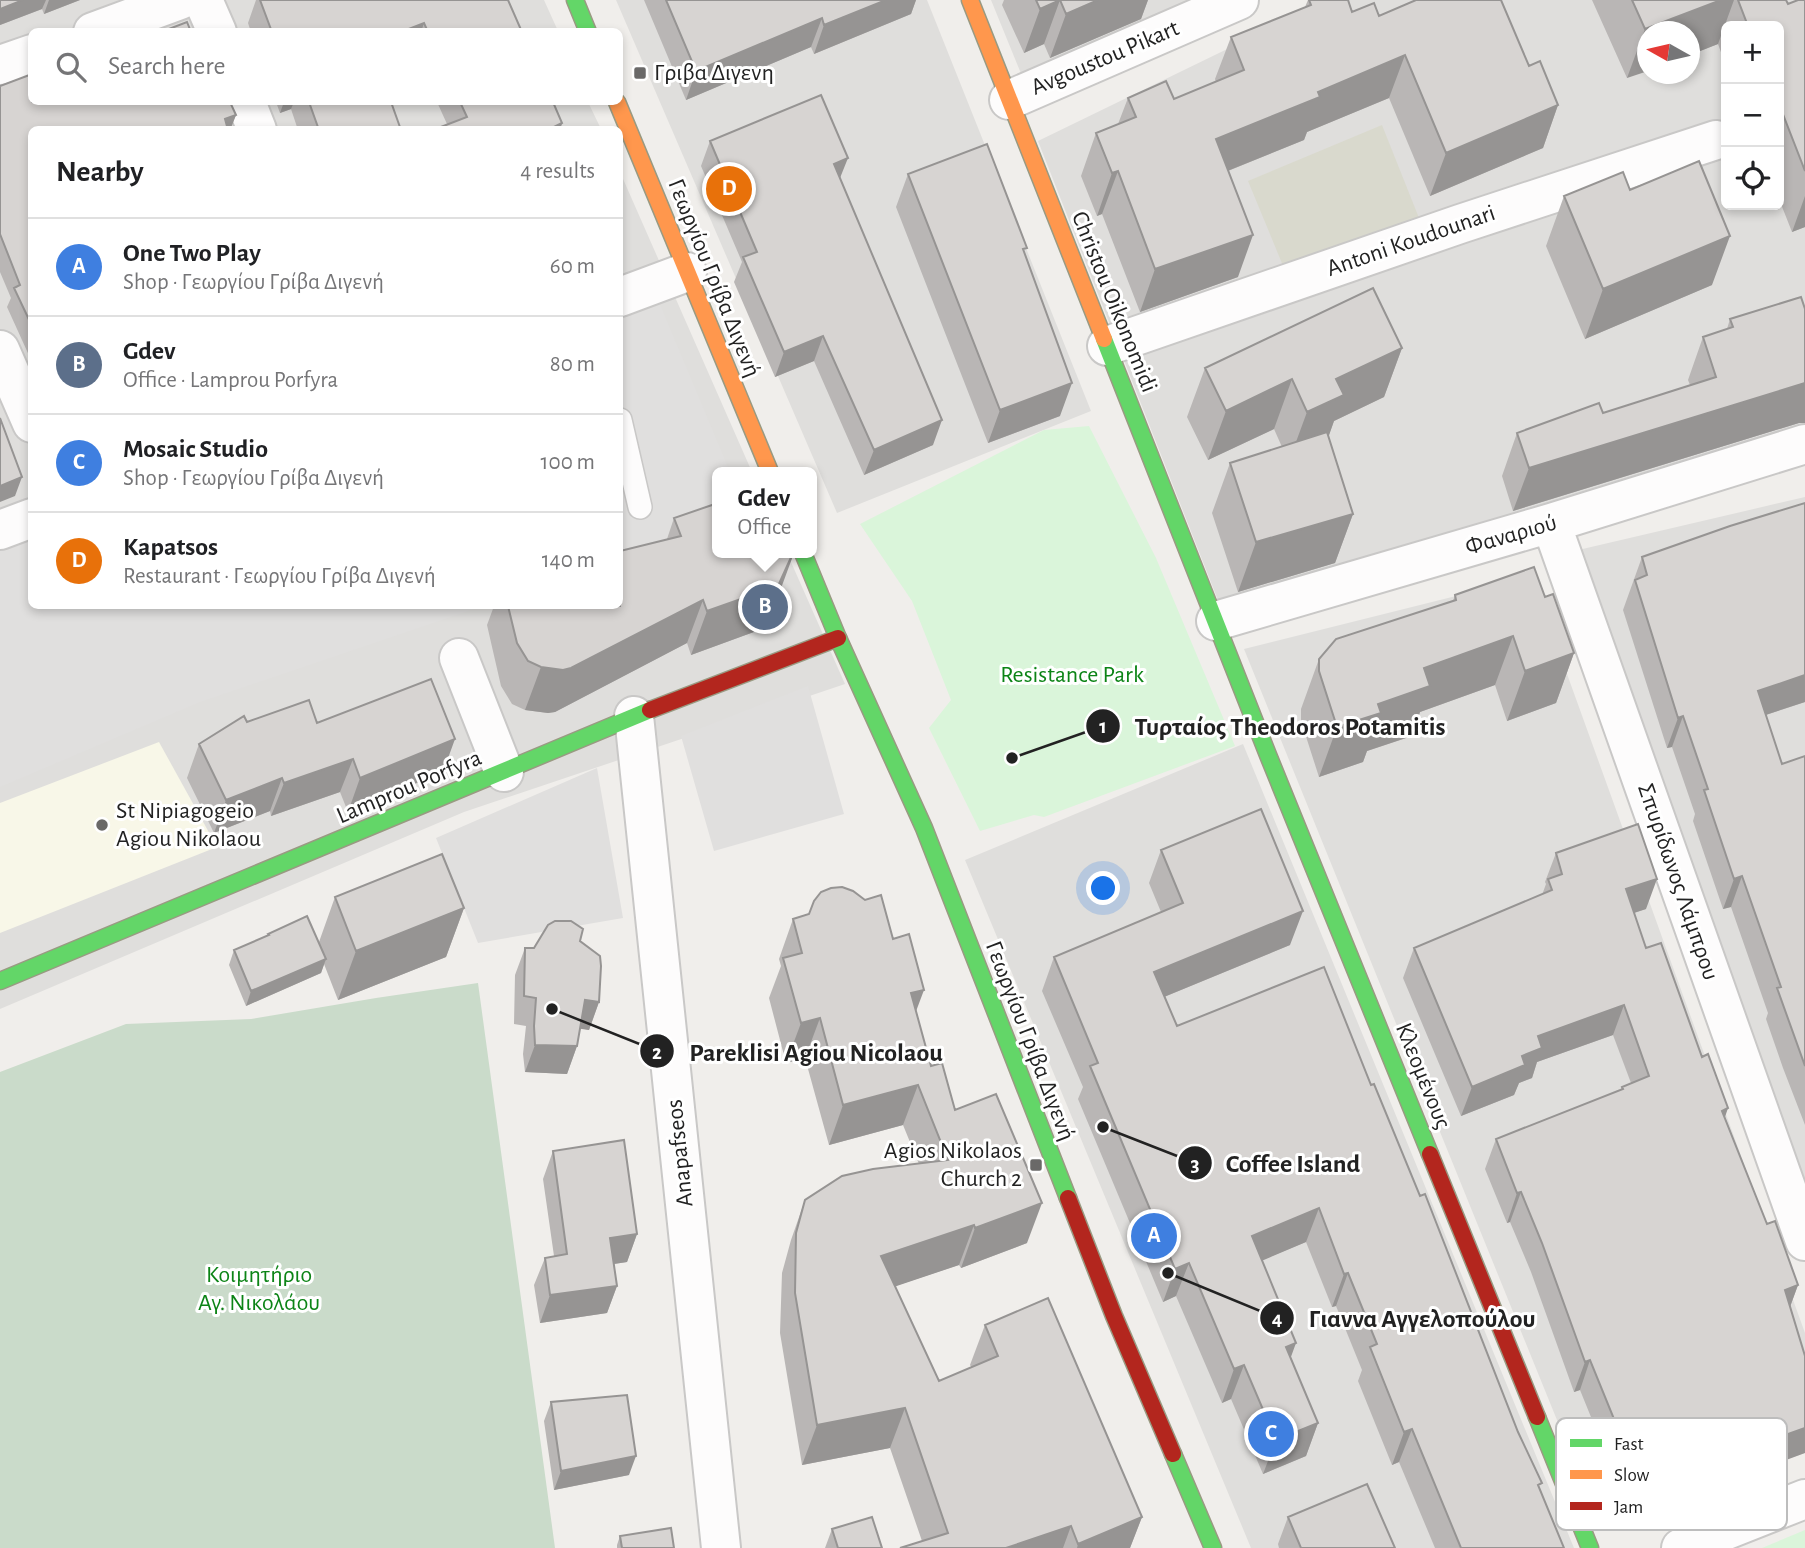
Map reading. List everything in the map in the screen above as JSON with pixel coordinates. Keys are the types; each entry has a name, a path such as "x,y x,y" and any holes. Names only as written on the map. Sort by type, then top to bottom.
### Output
{"street":[{"path":"104,28 180,0"},
{"path":"204,0 214,28"},
{"path":"575,0 586,28"},
{"name":"Christou Oikonomidi","path":"970,0 1216,621"},
{"name":"Avgoustou Pikart","path":"1009,100 1239,0"},
{"path":"0,65 28,55"},
{"path":"247,105 255,126"},
{"name":"Γεωργίου Γρίβα Διγενή","path":"618,105 767,467"},
{"name":"Antoni Koudounari","path":"1107,346 1716,140"},
{"path":"623,296 687,272"},
{"path":"0,350 28,415"},
{"name":"Φαναριού","path":"1216,621 1551,523 1805,444"},
{"path":"0,530 28,520"},
{"name":"Σπυρίδωνος Λάμπρου","path":"1551,523 1805,1241"},
{"name":"Γεωργίου Γρίβα Διγενή","path":"805,558 838,638 924,828 1114,1316 1213,1548"},
{"name":"Κλεομένους","path":"1216,621 1556,1464"},
{"name":"Lamprou Porfyra","path":"0,981 634,716 838,638"},
{"path":"459,658 504,772"},
{"name":"Anapafseos","path":"634,716 721,1548"},
{"path":"1787,1506 1805,1499"},
{"name":"Κλεομένους","path":"1583,1530 1590,1548"},
{"path":"1681,1548 1727,1530"}],"lane":[{"path":"623,433 640,507"}],"shaded area":[{"path":"0,0 544,0 557,28 28,28 28,105 589,105 600,126 28,126 28,609 623,609 623,179 750,467 712,467 712,558 789,558 845,684 464,812 0,1009"},
{"path":"616,0 927,0 1091,411 837,513"},
{"path":"991,0 1208,0 1024,81"},
{"path":"1328,0 1805,0 1805,428 1223,613 1038,141"},
{"path":"1382,125 1419,218 1286,273 1248,181"},
{"path":"656,295 728,467 712,467 712,527 623,558 623,308"},
{"path":"1805,497 1805,1197 1574,551"},
{"path":"28,534 28,609 474,609 200,702 0,787 0,544"},
{"path":"1532,577 1805,1333 1805,1453 1787,1459 1787,1418 1556,1418 1244,649"},
{"path":"808,686 844,814 714,851 681,736"},
{"name":"St Nipiagogeio Agiou Nikolaou","path":"159,742 217,847 0,933 0,803"},
{"path":"1243,744 1556,1504 1556,1530 1567,1530 1574,1548 1251,1548 965,860"},
{"path":"597,768 623,918 478,943 436,838"}],"green space":[{"name":"Resistance Park","path":"1089,426 1156,558 1235,746 1044,817 1034,815 980,831 929,728 951,700 912,601 860,524 1044,430"},
{"name":"Κοιμητήριο Αγ. Νικολάου","path":"478,983 555,1548 0,1548 0,1072 126,1024 251,1019"},
{"path":"1805,1530 1805,1548 1762,1548"}],"building":[{"path":"0,0 23,0 0,9"},
{"path":"260,0 508,0 520,28 426,28 424,23 411,28 270,28"},
{"path":"666,0 886,0 824,25 822,18 696,71"},
{"path":"1036,0 1060,0 1040,9"},
{"path":"1060,0 1098,0 1066,14"},
{"path":"1309,0 1348,0 1352,12 1374,3 1379,16 1416,0 1501,0 1529,66 1540,61 1558,105 1446,153 1405,55 1318,92 1320,97 1216,139 1253,235 1155,269 1118,171 1112,173 1096,133 1136,117 1128,98 1166,81 1174,99 1244,70 1231,37 1311,5"},
{"path":"1632,0 1721,0 1666,21 1641,21"},
{"path":"1738,0 1786,0 1788,4 1805,0 1805,171 1784,117 1784,21 1746,21"},
{"path":"187,22 189,28 171,28"},
{"path":"28,76 28,105 231,105 236,115 225,119 227,126 28,126 28,318 14,288 20,285 0,234 0,86"},
{"path":"821,95 848,158 834,164 942,420 874,450 823,336 784,352 743,257 757,252 710,141"},
{"path":"310,105 392,105 400,126 318,126"},
{"path":"461,105 554,105 562,123 556,126 443,126 467,117"},
{"path":"987,144 1027,248 1023,249 1072,383 1000,410 908,174"},
{"path":"1699,161 1730,236 1603,289 1564,196 1623,172 1630,190"},
{"path":"1373,288 1402,348 1336,379 1344,395 1307,412 1292,379 1226,411 1205,368"},
{"path":"1801,297 1805,309 1805,383 1529,468 1517,433 1599,403 1603,413 1716,377 1703,337 1733,327 1730,319"},
{"path":"0,418 22,477 0,486"},
{"path":"1327,432 1353,514 1256,542 1230,463"},
{"path":"1805,503 1805,675 1758,691 1782,764 1805,756 1805,1066 1742,876 1734,879 1704,790 1708,789 1683,716 1678,718 1635,580 1647,575 1642,557"},
{"path":"712,505 712,558 791,558 778,586 707,611 703,600 571,668 563,670 541,667 528,661 517,643 509,609 623,609 623,550 681,536 674,518"},
{"path":"1534,567 1545,597 1553,594 1574,653 1525,671 1513,636 1424,668 1430,686 1378,704 1381,713 1337,727 1319,671 1319,659 1336,639 1456,600 1455,595"},
{"path":"431,679 455,739 360,778 353,759 284,783 282,778 226,800 199,744 244,716 247,722 309,700 317,723"},
{"path":"1261,809 1303,911 1154,972 1177,1026 1324,967 1371,1085 1374,1084 1420,1196 1425,1194 1518,1432 1542,1483 1538,1485 1564,1548 1461,1548 1412,1429 1404,1432 1370,1347 1377,1344 1348,1273 1344,1274 1319,1208 1252,1236 1296,1343 1286,1347 1318,1423 1276,1440 1244,1365 1234,1369 1189,1263 1175,1269 1090,1066 1098,1063 1054,957 1183,903 1161,850"},
{"path":"1638,824 1657,879 1626,889 1646,948 1661,943 1702,1057 1708,1054 1728,1108 1722,1111 1767,1224 1775,1221 1798,1285 1785,1290 1805,1356 1805,1428 1787,1434 1787,1418 1614,1418 1590,1360 1585,1362 1542,1243 1521,1192 1517,1193 1496,1139 1623,1089 1622,1087 1649,1076 1624,1005 1538,1036 1542,1048 1522,1056 1525,1065 1472,1087 1414,948 1552,890 1548,879 1562,874 1556,853"},
{"path":"442,854 464,908 356,951 335,897"},
{"path":"842,887 865,900 881,895 893,939 909,934 924,990 911,993 931,1066 942,1063 955,1110 996,1094 1042,1203 975,1228 974,1225 881,1256 939,1381 998,1356 985,1325 1048,1298 1142,1517 1078,1544 1071,1526 1006,1548 900,1548 948,1533 905,1408 817,1425 795,1293 796,1233 805,1200 842,1176 873,1169 948,1160 918,1085 843,1105 820,1018 801,1023 783,958 802,953 793,919 809,914 821,892"},
{"path":"307,916 326,959 251,991 234,950"},
{"path":"555,921 571,921 583,929 580,941 600,956 599,1002 585,1000 577,1046 535,1045 536,998 524,996 525,948 534,948 548,925"},
{"path":"624,1140 637,1234 610,1238 617,1286 550,1295 545,1258 567,1254 553,1151"},
{"path":"627,1395 636,1456 561,1471 551,1402"},
{"path":"1367,1484 1395,1548 1301,1548 1288,1517"},
{"path":"872,1517 882,1548 838,1548 832,1529"},
{"path":"671,1528 674,1548 622,1548 620,1536"}],"traffic: fast":[{"path":"575,0 586,28"},
{"path":"1104,339 1268,755 1430,1154"},
{"path":"805,558 838,638 924,828 1068,1198"},
{"path":"0,981 650,710"},
{"path":"1537,1417 1556,1464"},
{"path":"1173,1454 1213,1548"},
{"path":"1583,1530 1590,1548"}],"traffic: slow":[{"path":"970,0 1104,339"},
{"path":"618,105 768,467"}],"traffic: jam":[{"path":"650,710 838,638"},
{"path":"1430,1154 1537,1417"},
{"path":"1068,1198 1114,1316 1173,1454"}],"place":[{"name":"Γριβα Διγενη","path":"640,73"},
{"name":"Kapatsos","path":"729,189"},
{"name":"Gdev","path":"765,607"},
{"name":"Τυρταίος Theodoros Potamitis","path":"1012,758"},
{"name":"St Nipiagogeio Agiou Nikolaou","path":"102,825"},
{"name":"Pareklisi Agiou Nicolaou","path":"552,1009"},
{"name":"Coffee Island","path":"1103,1127"},
{"name":"Agios Nikolaos Church 2","path":"1036,1165"},
{"name":"One Two Play","path":"1154,1236"},
{"name":"Γιαννα Αγγελοπούλου","path":"1168,1273"},
{"name":"Mosaic Studio","path":"1271,1434"}]}
